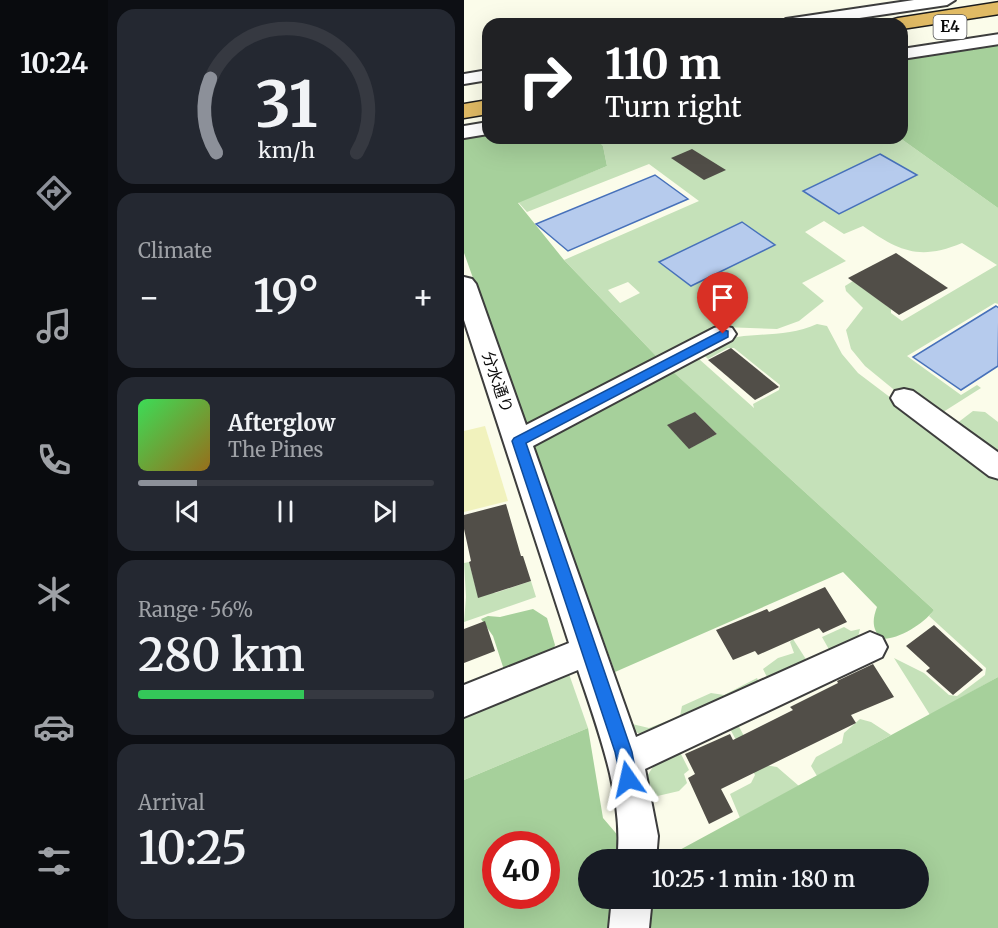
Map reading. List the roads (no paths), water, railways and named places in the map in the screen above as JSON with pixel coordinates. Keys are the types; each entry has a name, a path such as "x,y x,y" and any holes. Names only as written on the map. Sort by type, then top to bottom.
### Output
{"highway":[{"name":"E4","path":"908,22 998,8"},
{"name":"E4","path":"908,34 998,20"},
{"path":"464,98 482,95"},
{"path":"464,111 482,108"}],"street":[{"path":"826,18 947,0"},
{"path":"908,53 998,39"},
{"path":"464,79 482,76"},
{"path":"464,132 482,129"},
{"name":"分水通り","path":"467,300 519,441 625,760 639,836 637,849"},
{"path":"519,441 723,334"},
{"path":"904,398 998,468"},
{"path":"625,760 870,647"},
{"path":"464,701 588,651"},
{"path":"629,928 631,909"}],"water":[{"path":"880,154 917,175 839,214 803,191"},
{"path":"655,175 688,199 568,251 536,224"},
{"path":"742,222 775,245 691,286 659,262"},
{"path":"996,306 999,308 998,366 961,390 913,357"}]}
